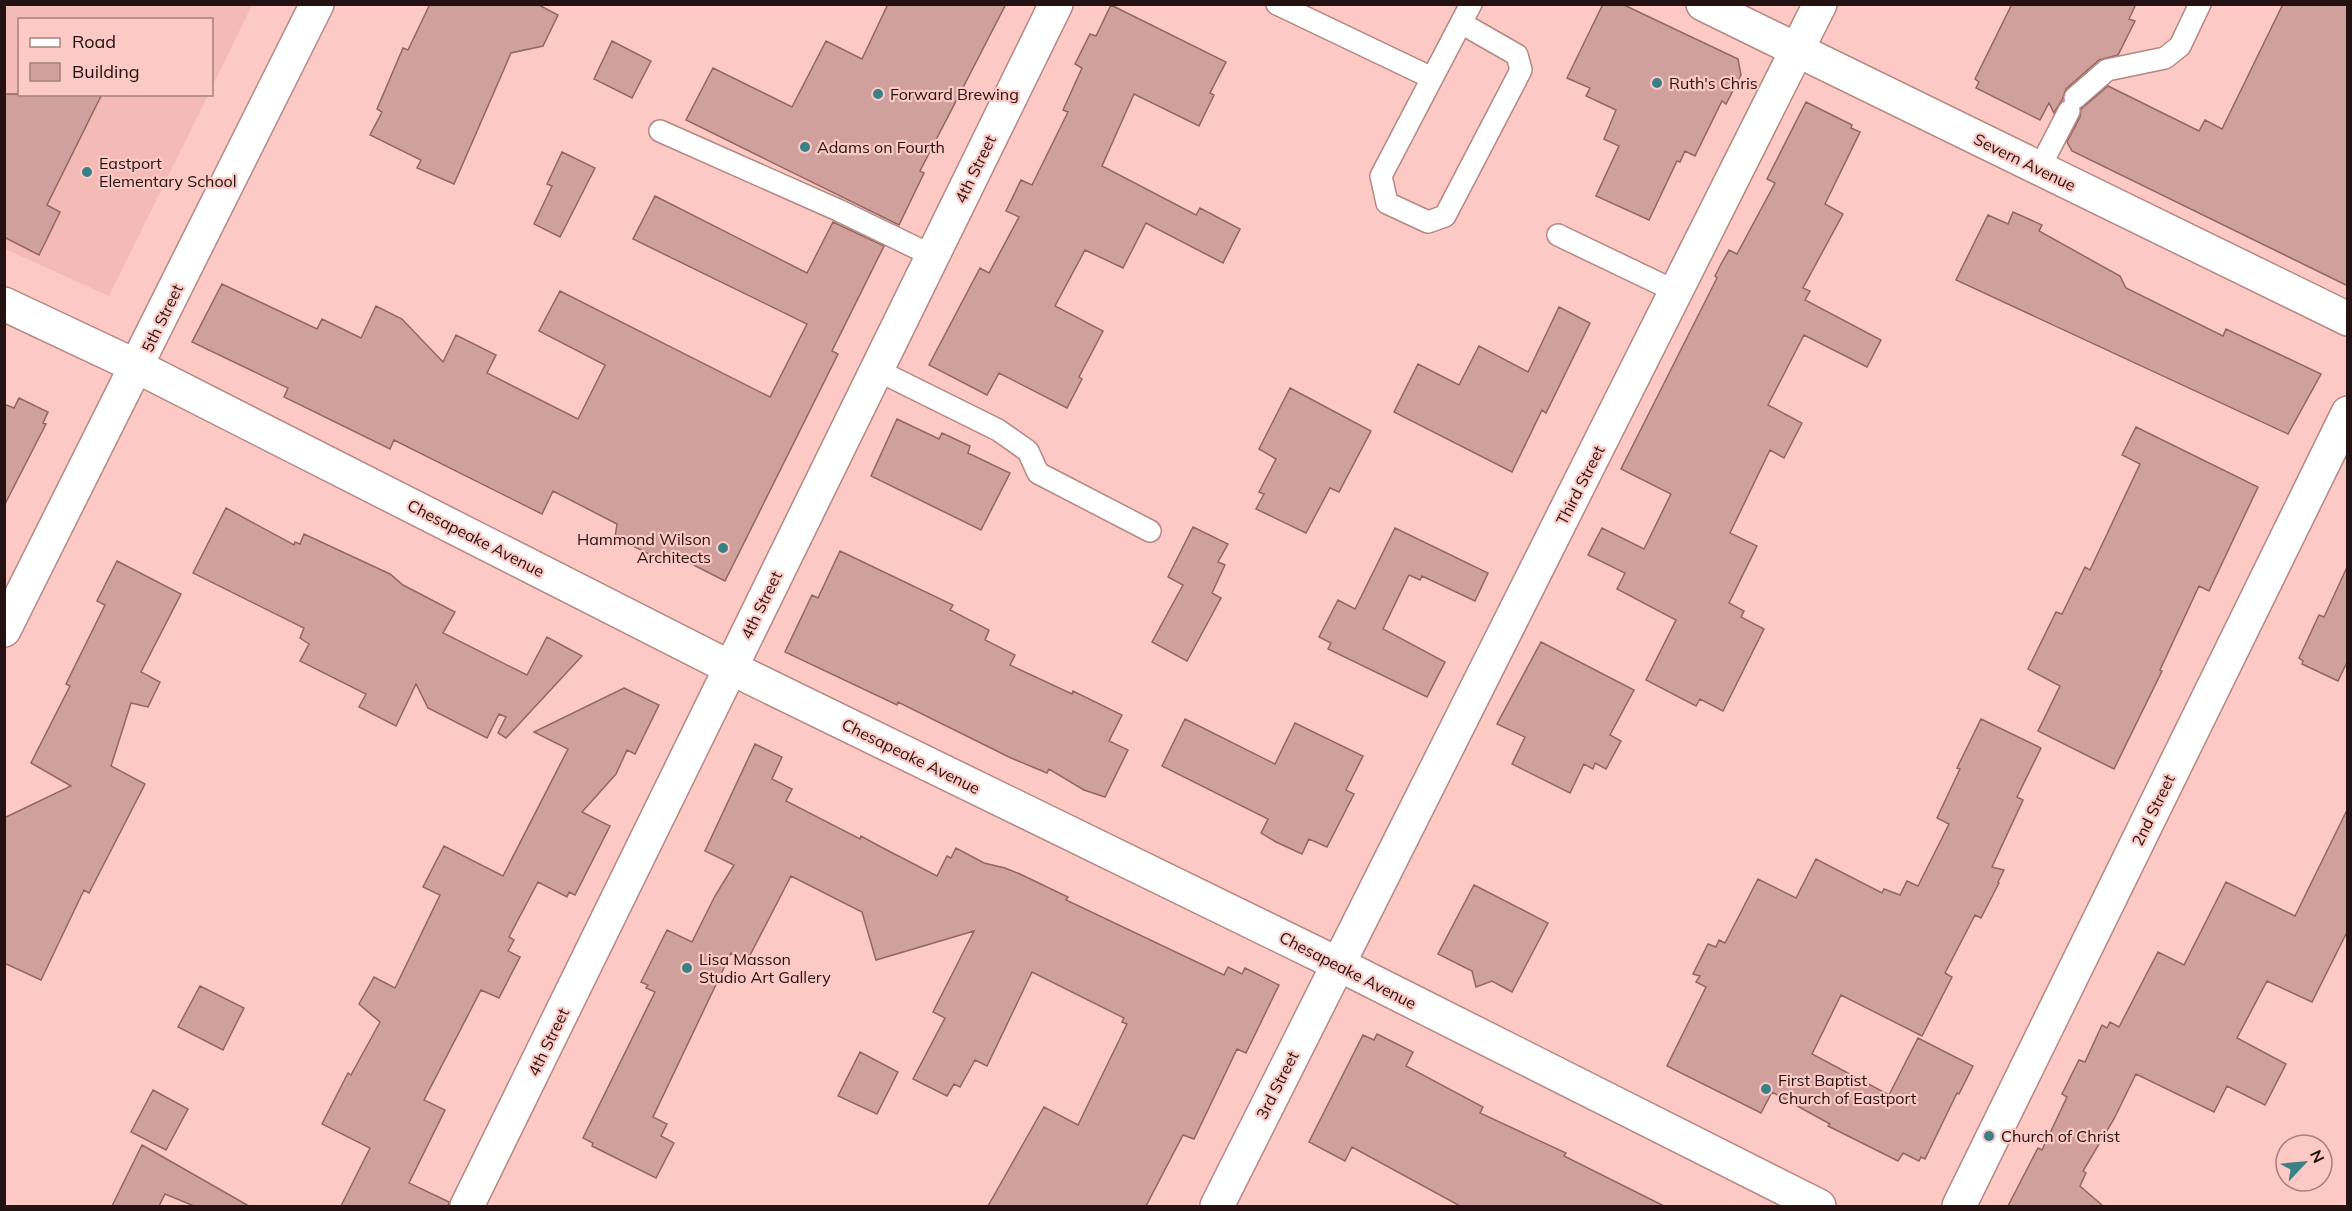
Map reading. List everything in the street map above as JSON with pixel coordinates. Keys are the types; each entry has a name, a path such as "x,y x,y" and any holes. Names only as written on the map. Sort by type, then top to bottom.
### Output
{"street":[{"name":"5th Street","path":"4,630 138,367 317,4"},
{"name":"4th Street","path":"467,1206 1056,4"},
{"name":"Severn Avenue","path":"1702,4 2348,319"},
{"name":"Third Street","path":"1338,964 1820,4"},
{"name":"Chesapeake Avenue","path":"4,304 138,367 731,668 1338,964 1818,1206"},
{"name":"2nd Street","path":"1959,1206 2348,413"},
{"name":"3rd Street","path":"1217,1206 1338,964"}],"lane":[{"path":"1277,4 1432,78"},
{"path":"2039,169 2072,104 2107,70 2165,58 2180,46 2200,4"},
{"path":"1466,14 1517,55 1521,70 1446,216 1428,222 1387,203 1381,176 1466,14"},
{"path":"660,131 838,210 933,256"},
{"path":"1558,235 1677,292"},
{"path":"877,370 998,430 1028,451 1038,473 1150,531"}],"shaded area":[{"name":"Eastport Elementary School","path":"5,5 252,5 213,85 213,18 18,18 18,96 208,96 109,296 5,249"}],"building":[{"path":"430,4 537,4 558,15 543,46 511,53 454,184 417,168 421,160 370,135 382,112 377,109 403,48 408,50"},
{"path":"888,4 1006,4 920,171 924,173 899,225 686,120 713,68 792,107 826,41 862,59"},
{"name":"Ruth's Chris","path":"1603,4 1622,4 1738,59 1741,75 1726,104 1722,101 1695,156 1685,151 1680,162 1677,161 1649,220 1596,196 1619,146 1604,139 1616,110 1586,96 1590,88 1567,78"},
{"path":"2012,4 2136,4 2129,19 2135,21 2118,55 2099,60 2066,89 2054,113 2049,103 2040,120 1976,88 1979,82 1975,79"},
{"path":"2283,4 2348,4 2348,286 2072,151 2067,142 2080,117 2081,109 2108,86 2199,131 2205,120 2222,129"},
{"path":"1111,5 1226,62 1210,93 1214,95 1199,126 1134,94 1102,166 1196,215 1200,208 1240,229 1223,263 1146,223 1123,268 1085,250 1055,306 1103,331 1079,377 1082,379 1067,408 999,373 987,395 929,365 980,268 989,273 1019,217 1006,211 1021,180 1032,185 1068,112 1063,110 1082,68 1075,64 1090,34 1096,36"},
{"path":"612,41 651,61 632,98 594,79"},
{"path":"4,94 101,96 47,205 60,212 39,255 4,237"},
{"path":"1806,102 1852,125 1851,128 1860,132 1825,204 1843,214 1803,288 1810,291 1805,300 1881,340 1867,367 1804,335 1768,405 1802,423 1784,458 1770,450 1730,533 1757,546 1729,603 1744,611 1741,617 1764,629 1723,711 1700,699 1696,706 1646,680 1676,620 1617,589 1625,573 1588,555 1602,528 1644,549 1671,494 1621,469 1717,278 1715,276 1721,264 1729,250 1737,254 1775,183 1767,179"},
{"path":"562,152 595,168 560,237 534,224 552,186 547,184"},
{"path":"655,196 807,273 833,222 884,246 832,351 838,354 725,581 672,554 667,563 615,537 617,524 553,491 542,514 394,440 390,449 284,397 288,388 192,342 222,284 317,329 322,319 361,338 376,306 402,319 443,362 456,335 496,355 487,373 578,419 605,365 539,331 560,291 770,397 807,324 633,239"},
{"path":"2013,212 2042,225 2039,231 2120,276 2126,288 2223,336 2226,329 2321,374 2288,434 1956,280 1988,215 2008,224"},
{"path":"1559,307 1590,323 1546,413 1542,410 1512,472 1394,412 1418,364 1459,385 1479,346 1528,372"},
{"path":"1290,388 1371,431 1339,492 1330,488 1306,533 1256,509 1264,494 1259,492 1276,459 1259,449"},
{"path":"19,398 48,412 43,423 46,424 4,506 4,404 14,408"},
{"path":"897,419 939,439 942,433 970,446 968,453 1010,473 981,530 871,476"},
{"path":"2136,427 2258,487 2209,591 2199,586 2160,670 2162,671 2114,769 2038,731 2060,686 2028,669 2056,612 2062,614 2085,567 2090,570 2140,464 2122,455"},
{"path":"226,508 294,545 295,542 300,544 304,534 390,574 403,585 455,612 443,633 527,675 547,637 582,656 506,738 498,733 506,717 499,714 487,738 428,708 416,684 396,726 359,707 366,694 300,661 309,644 300,638 304,628 193,573"},
{"path":"1193,527 1228,544 1218,562 1225,565 1212,593 1221,598 1187,661 1152,642 1183,585 1168,577"},
{"path":"1395,528 1488,573 1475,601 1422,576 1420,580 1409,575 1383,629 1445,662 1427,697 1328,649 1331,643 1319,637 1338,600 1355,609"},
{"path":"840,551 953,605 950,610 989,630 985,640 1015,655 1010,665 1072,694 1073,691 1122,715 1109,741 1128,750 1105,797 1084,790 1049,769 1047,773 1011,758 898,702 897,705 785,652 812,595 818,598"},
{"path":"117,561 181,594 141,672 160,682 148,707 131,703 111,766 145,784 89,893 84,890 41,980 4,963 4,818 71,786 31,763 70,686 66,684 105,605 97,601"},
{"path":"2348,565 2348,660 2338,681 2302,664 2303,661 2299,658 2319,615 2324,617"},
{"path":"1541,642 1634,690 1610,735 1621,741 1606,769 1595,763 1593,769 1584,764 1570,793 1512,764 1525,737 1497,724"},
{"path":"624,688 659,705 635,754 627,750 616,774 582,812 610,826 575,895 569,892 567,897 538,882 509,937 514,940 508,951 520,957 499,998 481,990 424,1100 445,1110 409,1183 449,1202 448,1206 341,1206 370,1148 322,1124 348,1073 351,1075 380,1022 359,1004 374,977 395,988 440,895 423,887 444,846 503,876 568,749 534,732"},
{"path":"1185,719 1275,764 1295,723 1363,756 1346,790 1354,794 1327,847 1309,839 1302,854 1276,842 1261,833 1268,819 1162,766"},
{"path":"1981,719 2041,748 2017,797 2023,800 1992,867 2004,870 1999,883 1981,918 1975,915 1945,973 1952,977 1922,1036 1841,995 1812,1054 1889,1095 1918,1038 1973,1066 1959,1094 1957,1093 1925,1159 1921,1157 1919,1161 1903,1153 1898,1161 1828,1126 1830,1124 1772,1092 1761,1113 1667,1066 1706,987 1696,982 1700,976 1693,974 1708,944 1716,947 1719,940 1725,943 1758,879 1796,898 1816,859 1882,893 1884,889 1900,895 1907,881 1918,886 1949,824 1937,818 1960,769 1957,768"},
{"path":"755,744 782,757 772,779 792,789 786,801 860,839 861,836 937,876 947,856 951,858 956,848 984,863 1020,874 1068,897 1066,900 1224,975 1228,967 1242,974 1245,968 1279,985 1246,1053 1237,1049 1194,1139 1183,1135 1146,1206 988,1206 1044,1107 1078,1125 1127,1024 1122,1022 1124,1018 1032,972 987,1066 975,1060 960,1087 954,1084 947,1096 913,1079 945,1018 933,1012 974,931 876,960 862,912 791,876 747,961 731,953 653,1117 667,1124 661,1136 674,1143 656,1178 592,1146 593,1143 583,1138 655,992 646,988 648,985 641,982 667,930 692,942 715,896 734,865 705,851"},
{"path":"2348,808 2348,930 2312,1002 2267,981 2237,1038 2286,1064 2265,1105 2227,1086 2214,1112 2136,1074 2114,1119 2083,1171 2086,1173 2080,1186 2103,1206 2008,1206 2038,1148 2042,1150 2067,1097 2062,1094 2079,1060 2085,1062 2102,1025 2107,1028 2110,1022 2119,1027 2158,952 2184,965 2226,882 2295,916"},
{"path":"1474,885 1548,923 1512,992 1492,981 1476,987 1472,971 1438,954"},
{"path":"200,986 244,1008 223,1050 178,1027"},
{"path":"1377,1034 1413,1052 1406,1066 1483,1107 1480,1113 1566,1153 1564,1156 1664,1206 1460,1206 1352,1147 1345,1161 1309,1142 1363,1035 1374,1040"},
{"path":"860,1052 898,1072 877,1114 838,1096"},
{"path":"153,1090 188,1109 166,1150 131,1132"},
{"path":"142,1145 249,1206 194,1206 165,1194 159,1206 112,1206"}],"place":[{"name":"Ruth's Chris","path":"1657,83"},
{"name":"Forward Brewing","path":"878,94"},
{"name":"Adams on Fourth","path":"805,147"},
{"name":"Eastport Elementary School","path":"87,172"},
{"name":"Hammond Wilson Architects","path":"723,548"},
{"name":"Lisa Masson Studio Art Gallery","path":"687,968"},
{"name":"First Baptist Church of Eastport","path":"1766,1089"},
{"name":"Church of Christ","path":"1989,1136"}]}
